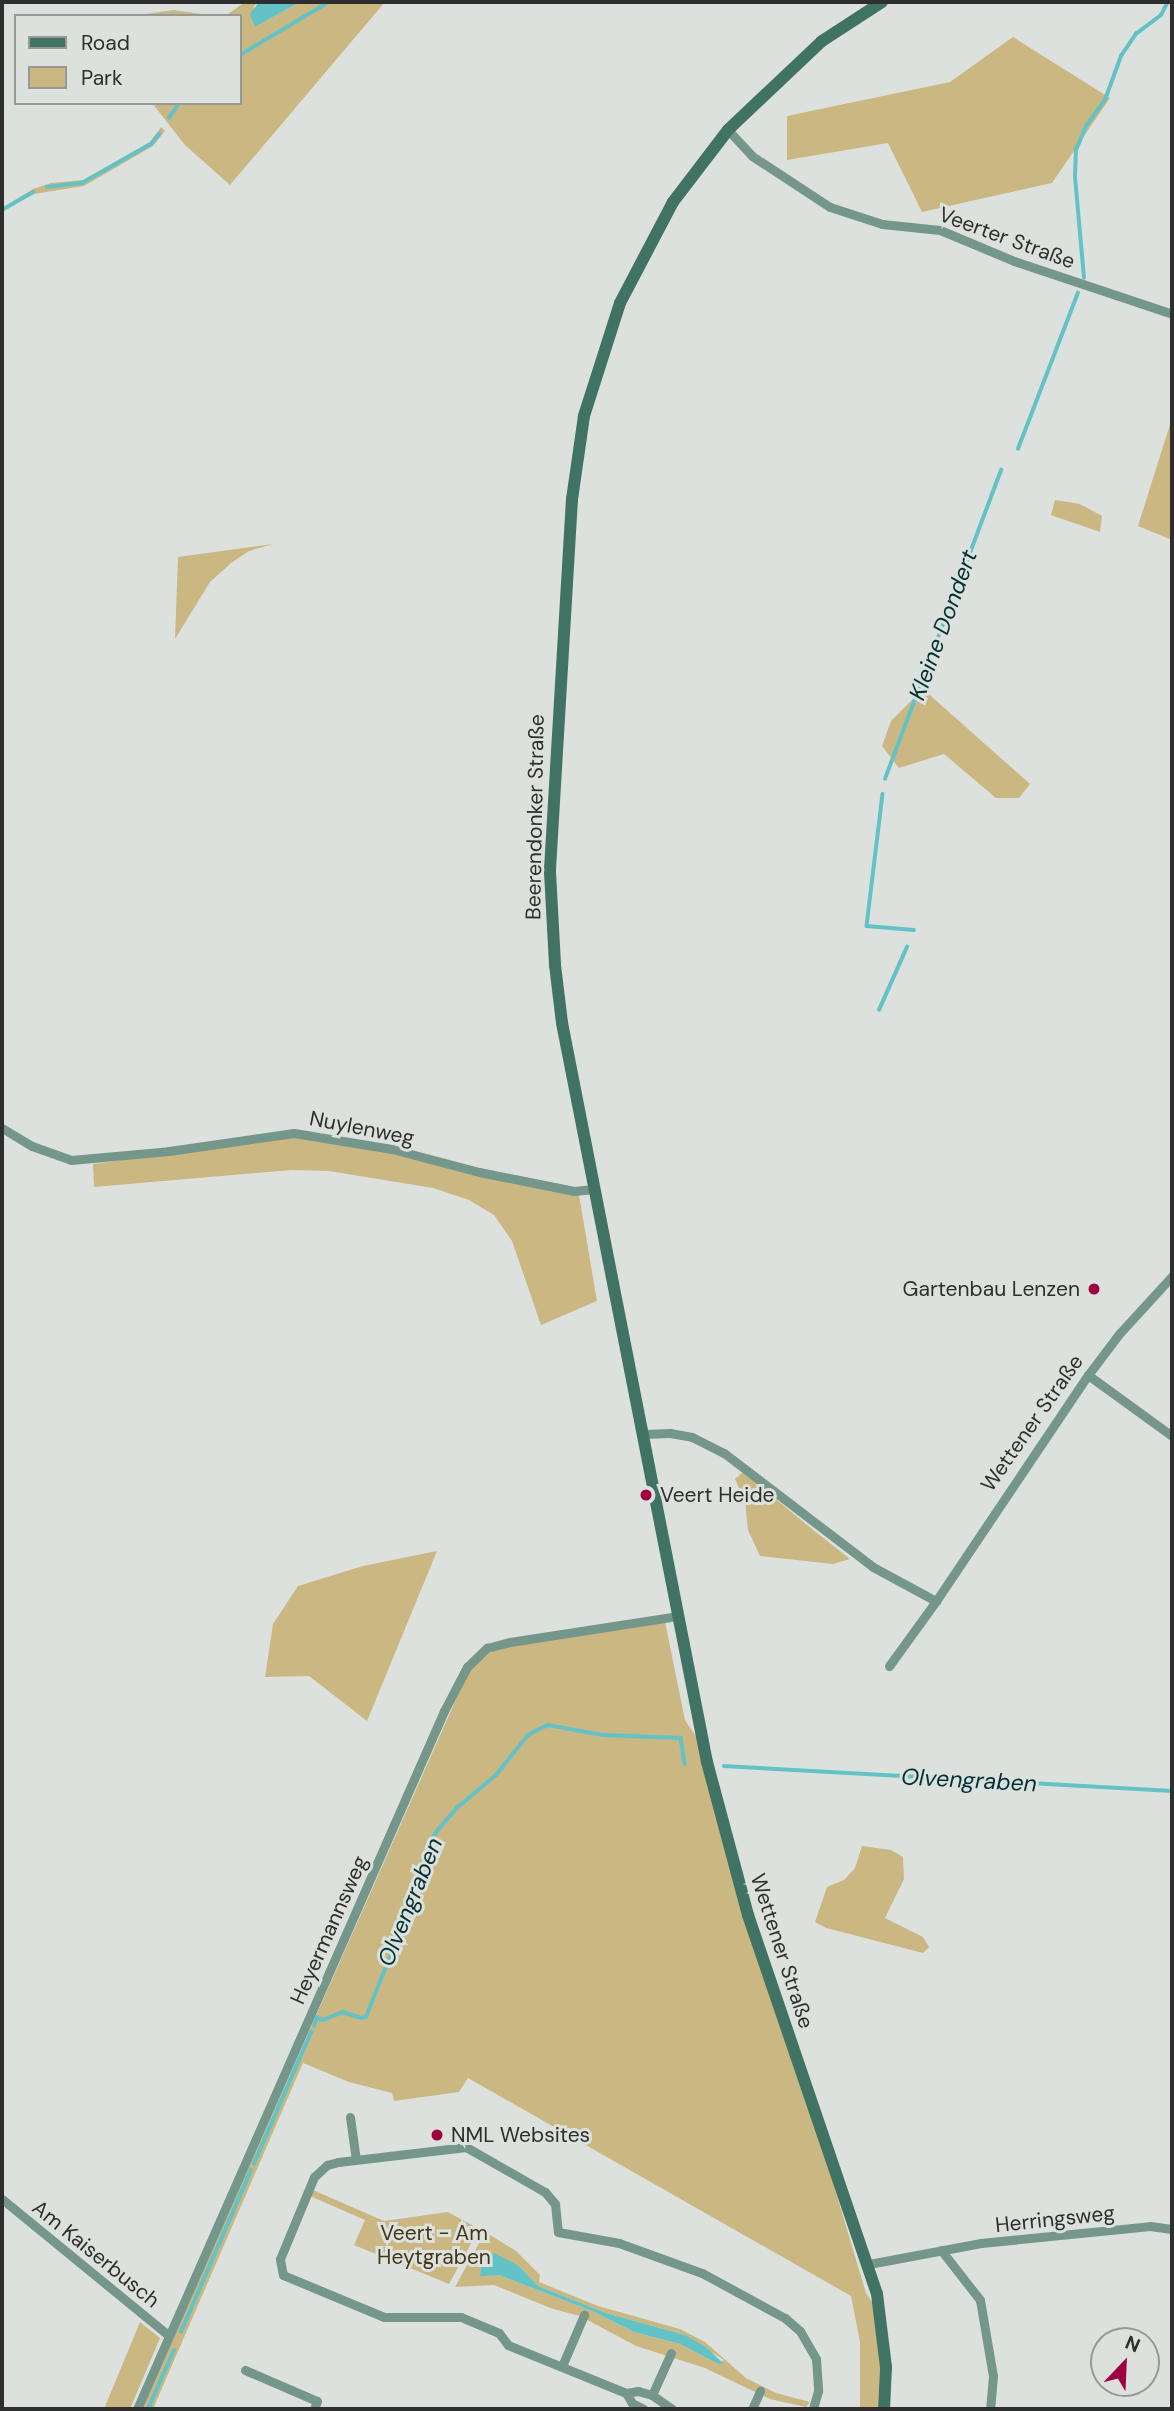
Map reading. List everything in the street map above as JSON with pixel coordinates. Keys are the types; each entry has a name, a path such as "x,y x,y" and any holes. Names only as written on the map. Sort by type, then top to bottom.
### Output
{"street":[{"path":"728,130 822,41 882,2"},
{"name":"Beerendonker Straße","path":"654,1498 644,1434 562,1023 550,903 550,838 571,511 579,444 607,341 637,264 673,202 728,130"},
{"name":"Veerter Straße","path":"728,130 752,156 830,207 882,224 940,230 1014,261 1172,314"},
{"name":"Nuylenweg","path":"2,1128 32,1146 71,1160 169,1151 270,1135 312,1134 392,1149 516,1180 574,1191 594,1189"},
{"name":"Wettener Straße","path":"888,1666 936,1601 1088,1375 1119,1334 1172,1276"},
{"path":"1088,1375 1172,1436"},
{"path":"644,1434 670,1433 692,1437 724,1453 873,1567 936,1601"},
{"name":"Wettener Straße","path":"654,1498 707,1762 748,1915 877,2294 884,2353 884,2409"},
{"name":"Heyermannsweg","path":"137,2409 444,1711 467,1667 487,1648 510,1642 677,1616"},
{"path":"350,2117 356,2160"},
{"path":"672,2409 652,2395 638,2391 626,2393 508,2345 499,2333 461,2317 384,2317 283,2275 280,2259 314,2177 327,2165 466,2147 545,2192 555,2204 558,2232 620,2243 702,2273 747,2295 785,2318 800,2331 809,2345 819,2376 813,2409"},
{"name":"Am Kaiserbusch","path":"2,2199 169,2335"},
{"name":"Herringsweg","path":"869,2264 941,2250 1150,2226 1172,2229"},
{"path":"941,2250 980,2300 993,2376 990,2409"},
{"path":"562,2366 584,2315"},
{"path":"652,2395 671,2353"},
{"path":"245,2370 317,2401 314,2409"},
{"path":"752,2409 760,2391"},
{"path":"626,2393 632,2403 644,2409"}],"green space":[{"path":"245,2 259,2 254,6 255,27 300,2 385,2 230,185 185,145 154,105 242,105 242,14 228,14"},
{"path":"174,10 201,14 145,14"},
{"path":"1013,37 1110,98 1052,183 922,212 888,143 787,160 787,116 950,82"},
{"path":"161,127 165,131 153,146 84,186 34,194 2,211 2,208 33,189 51,183 83,180 150,142"},
{"path":"1172,418 1172,540 1138,526"},
{"path":"1055,500 1080,504 1102,516 1100,532 1051,515"},
{"path":"273,544 249,551 210,582 175,639 178,557"},
{"path":"923,689 1030,784 1019,798 996,798 944,754 899,768 882,746 891,721"},
{"path":"293,1137 391,1153 579,1195 597,1301 541,1325 512,1241 494,1215 469,1200 433,1188 329,1171 292,1170 94,1187 93,1164"},
{"path":"743,1472 850,1559 833,1564 760,1556 748,1530 745,1501 735,1479"},
{"path":"437,1551 367,1721 309,1676 265,1677 273,1624 298,1586 363,1566"},
{"path":"665,1622 685,1720 712,1760 747,1895 866,2293 875,2307 880,2365 878,2409 860,2409 860,2342 851,2296 468,2078 459,2092 394,2101 392,2093 349,2082 303,2063 153,2409 142,2409 469,1670 489,1653 511,1645"},
{"path":"862,1846 891,1850 903,1857 904,1879 885,1918 923,1937 929,1947 923,1953 826,1928 815,1922 827,1887 844,1880 855,1868"},
{"name":"Veert - Am Heytgraben","path":"313,2190 384,2221 448,2212 479,2229 449,2284 354,2245 365,2220 310,2196"},
{"path":"485,2232 516,2251 540,2275 539,2282 598,2306 680,2329 705,2342 746,2378 776,2393 810,2402 806,2407 770,2399 705,2368 636,2346 580,2316 553,2309 494,2285 455,2287","holes":["519,2266 538,2286 606,2313 685,2335 724,2360 718,2364 680,2344 634,2332 592,2311 499,2275"]},
{"path":"140,2322 160,2338 130,2409 104,2409"}],"water":[{"path":"259,2 300,2 255,27 250,14"},
{"path":"494,2253 519,2266 538,2286 606,2313 685,2335 706,2347 724,2364 718,2364 680,2344 634,2332 592,2311 499,2275 480,2276 483,2257"}],"waterway":[{"path":"242,54 329,2"},
{"name":"Kleine Dondert","path":"1084,278 1075,177 1076,150 1086,126 1105,100 1121,56 1136,34 1161,15 1168,2"},
{"path":"169,118 178,105"},
{"path":"47,187 82,183 151,144 159,134"},
{"path":"2,210 33,192"},
{"name":"Kleine Dondert","path":"1018,449 1078,293"},
{"name":"Kleine Dondert","path":"885,779 1001,470"},
{"name":"Kleine Dondert","path":"883,794 867,926 914,930"},
{"name":"Kleine Dondert","path":"879,1010 907,947"},
{"name":"Olvengraben","path":"314,2026 317,2018 323,2020 343,2012 366,2017 405,1919 426,1851 436,1832 458,1807 496,1775 528,1735 548,1725 603,1735 681,1738 685,1764"},
{"name":"Olvengraben","path":"724,1766 1172,1791"},
{"name":"Olvengraben","path":"254,2164 311,2032"},
{"name":"Olvengraben","path":"181,2332 251,2170"},
{"name":"Olvengraben","path":"148,2409 174,2350"}],"place":[{"name":"Gartenbau Lenzen","path":"1094,1289"},
{"name":"Veert Heide","path":"646,1495"},
{"name":"NML Websites","path":"437,2135"}]}
